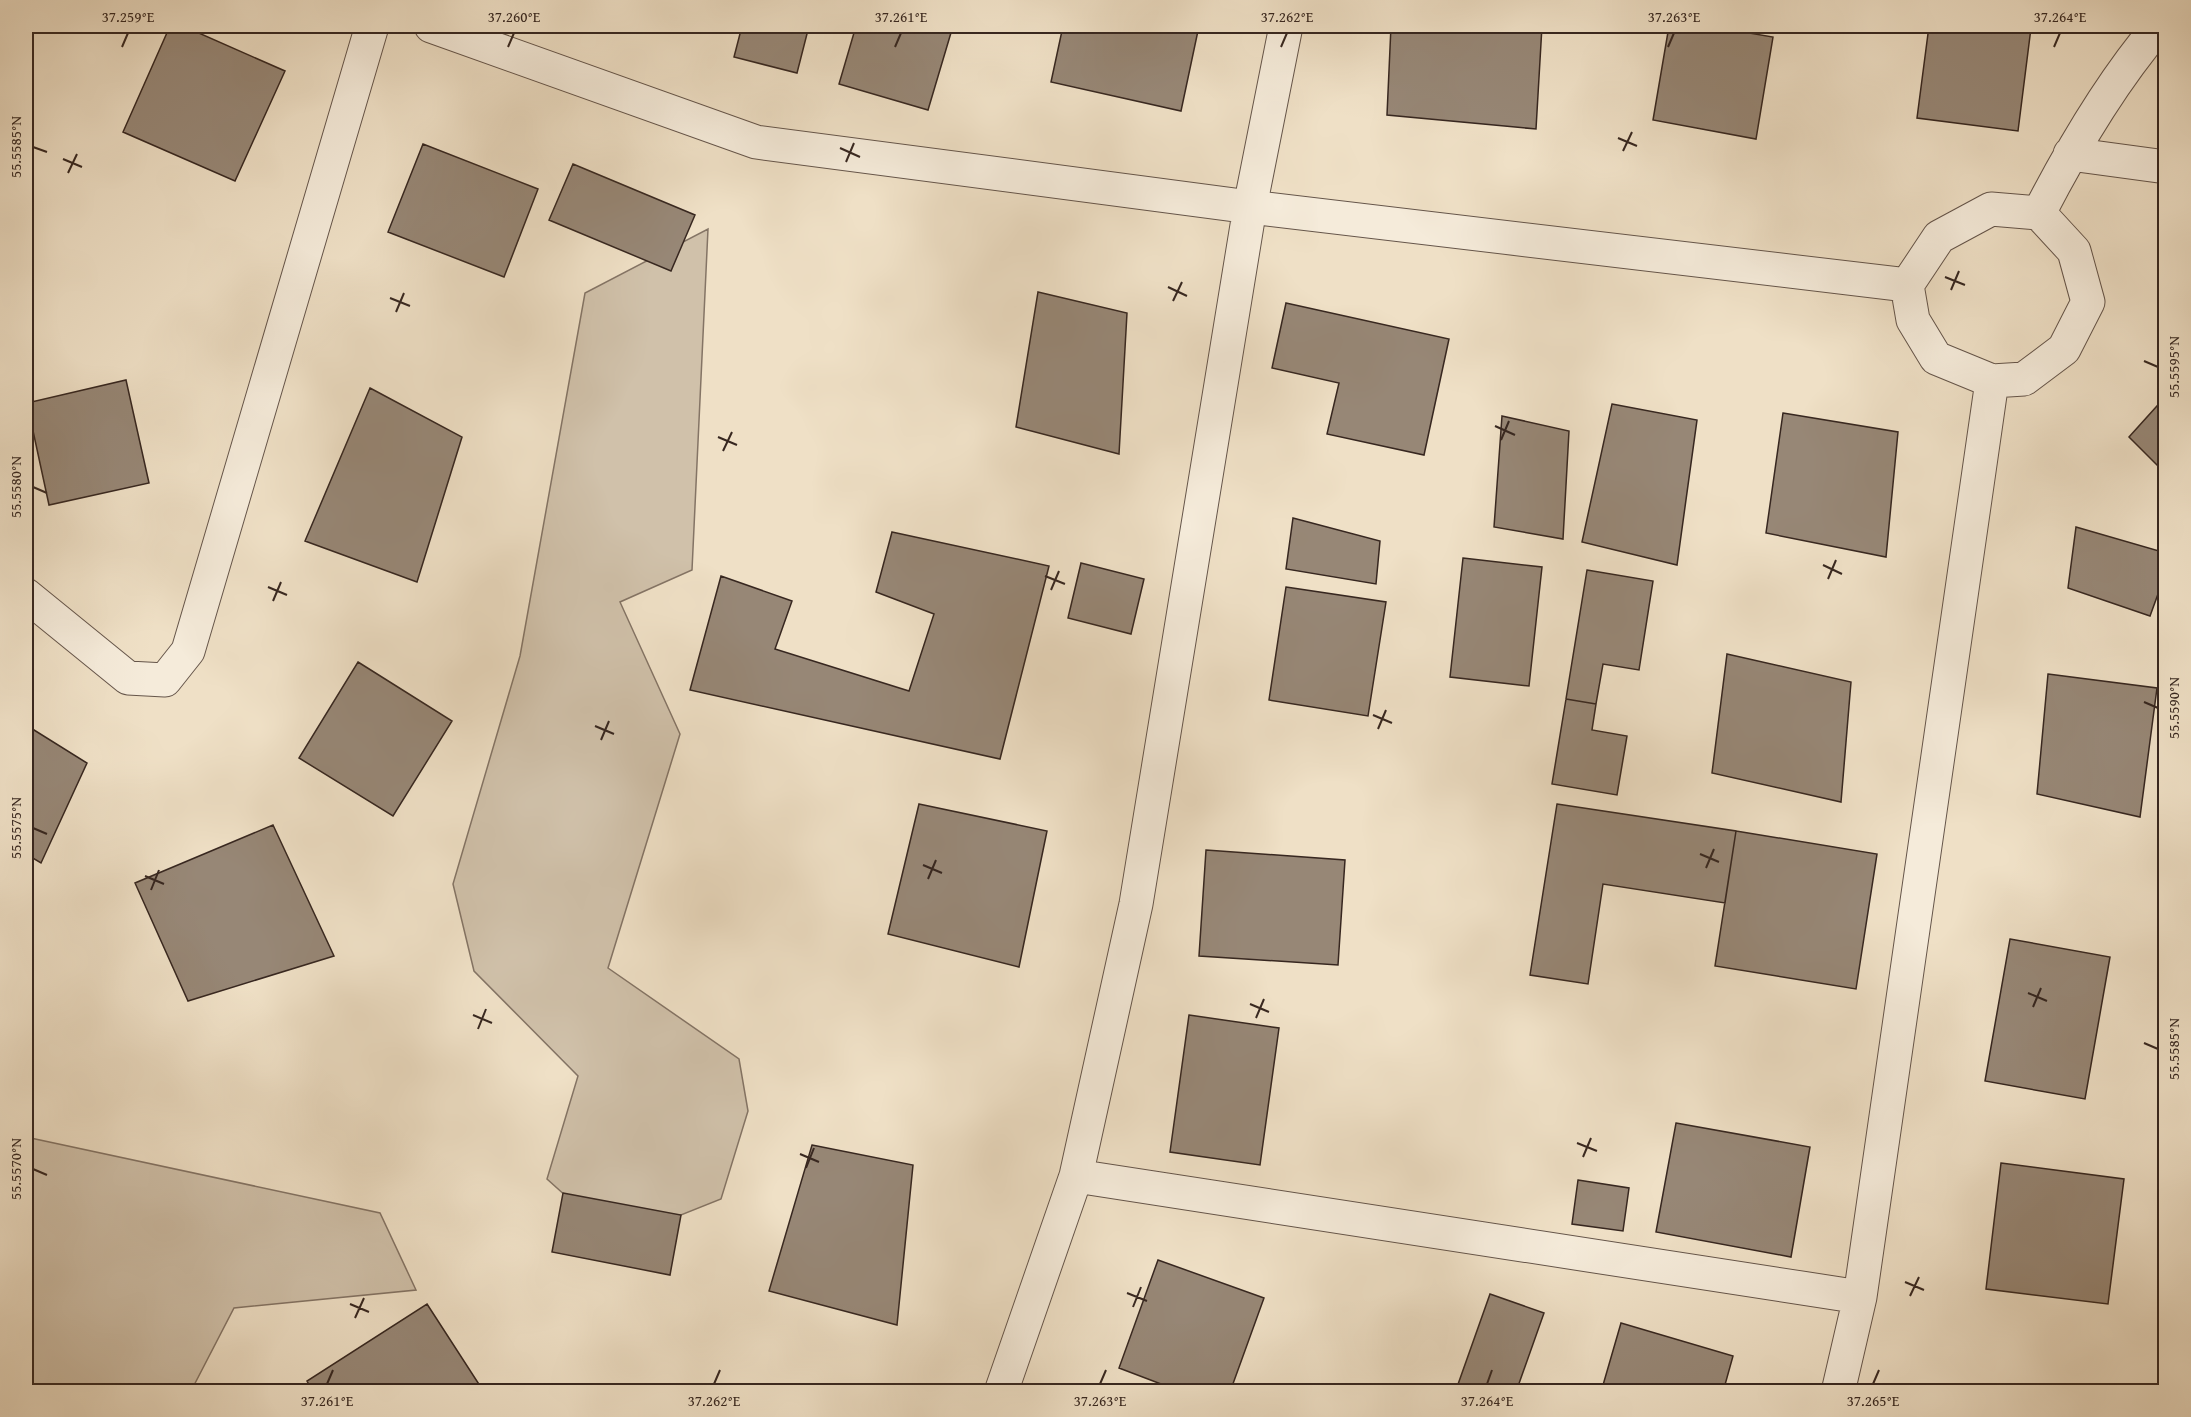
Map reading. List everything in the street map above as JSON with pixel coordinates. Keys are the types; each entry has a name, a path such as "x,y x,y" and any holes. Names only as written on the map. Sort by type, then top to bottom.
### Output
{"street":[{"path":"26,595 128,678 165,680 188,651 372,26"},
{"path":"431,26 756,142 1250,207 1907,285"},
{"path":"1001,1392 1076,1176 1136,904 1250,207 1286,26"},
{"path":"2039,213 2070,153 2133,56 2159,26"},
{"path":"2070,153 2166,167"},
{"path":"1991,209 2039,213 2074,251 2088,302 2064,349 2024,379 1992,381 1936,358 1913,320 1907,285 1938,237 1991,209"},
{"path":"1838,1392 1860,1297 1992,381"},
{"path":"1076,1176 1860,1297"}],"shaded area":[{"path":"708,229 692,570 620,602 680,734 608,968 739,1059 748,1111 721,1199 616,1241 547,1179 578,1076 474,971 453,884 520,656 585,293"},
{"path":"26,1137 380,1213 416,1290 234,1308 191,1391 26,1391"}],"building":[{"path":"170,26 183,26 285,71 235,181 123,132"},
{"path":"742,26 809,26 797,73 734,57"},
{"path":"856,26 953,26 928,110 839,84"},
{"path":"1063,26 1199,26 1181,111 1051,82"},
{"path":"1391,26 1542,26 1536,129 1387,115"},
{"path":"1669,26 1708,26 1773,37 1756,139 1653,120"},
{"path":"1929,26 2031,28 2018,131 1917,118"},
{"path":"423,144 538,189 504,277 388,232"},
{"path":"573,164 695,215 671,271 549,220"},
{"path":"1038,292 1127,313 1119,454 1016,427"},
{"path":"1286,303 1449,339 1424,455 1327,434 1339,383 1272,368"},
{"path":"126,380 149,483 49,505 27,403"},
{"path":"370,388 462,437 417,582 305,541"},
{"path":"2166,396 2166,474 2129,437"},
{"path":"1612,404 1697,420 1677,565 1582,542"},
{"path":"1783,413 1898,432 1886,557 1766,533"},
{"path":"1502,416 1569,431 1563,539 1494,527"},
{"path":"1293,518 1380,541 1376,584 1286,569"},
{"path":"2076,527 2166,553 2166,572 2150,616 2068,588"},
{"path":"892,532 1049,566 1000,759 690,690 721,576 792,601 775,649 909,691 934,614 876,592"},
{"path":"1463,558 1542,567 1529,686 1450,677"},
{"path":"1081,563 1144,579 1131,634 1068,618"},
{"path":"1587,570 1653,581 1639,670 1603,664 1596,704 1566,699"},
{"path":"1286,587 1386,602 1368,716 1269,700"},
{"path":"1727,654 1851,682 1841,802 1712,773"},
{"path":"358,662 452,721 393,816 299,758"},
{"path":"2048,674 2157,688 2140,817 2037,794"},
{"path":"1566,699 1596,704 1592,730 1627,736 1617,795 1552,784"},
{"path":"26,725 87,763 41,863 26,854"},
{"path":"919,804 1047,831 1019,967 888,934"},
{"path":"1557,804 1736,831 1725,903 1603,884 1588,984 1530,975"},
{"path":"273,825 334,956 188,1001 135,883"},
{"path":"1736,831 1877,854 1856,989 1715,966"},
{"path":"1206,850 1345,860 1338,965 1199,956"},
{"path":"2010,939 2110,957 2085,1099 1985,1081"},
{"path":"1189,1015 1279,1028 1260,1165 1170,1152"},
{"path":"1676,1123 1810,1147 1791,1257 1656,1232"},
{"path":"812,1145 913,1165 897,1325 769,1291"},
{"path":"2001,1163 2124,1179 2108,1304 1986,1289"},
{"path":"1578,1180 1629,1188 1623,1231 1572,1224"},
{"path":"563,1193 681,1215 670,1275 552,1252"},
{"path":"1158,1260 1264,1298 1230,1392 1182,1392 1119,1368"},
{"path":"1490,1294 1544,1313 1516,1392 1460,1392 1456,1390"},
{"path":"427,1304 484,1392 313,1392 307,1381"},
{"path":"1621,1323 1733,1356 1723,1392 1601,1392"},
{"path":"2017,1386 2033,1392 2015,1392"}]}
